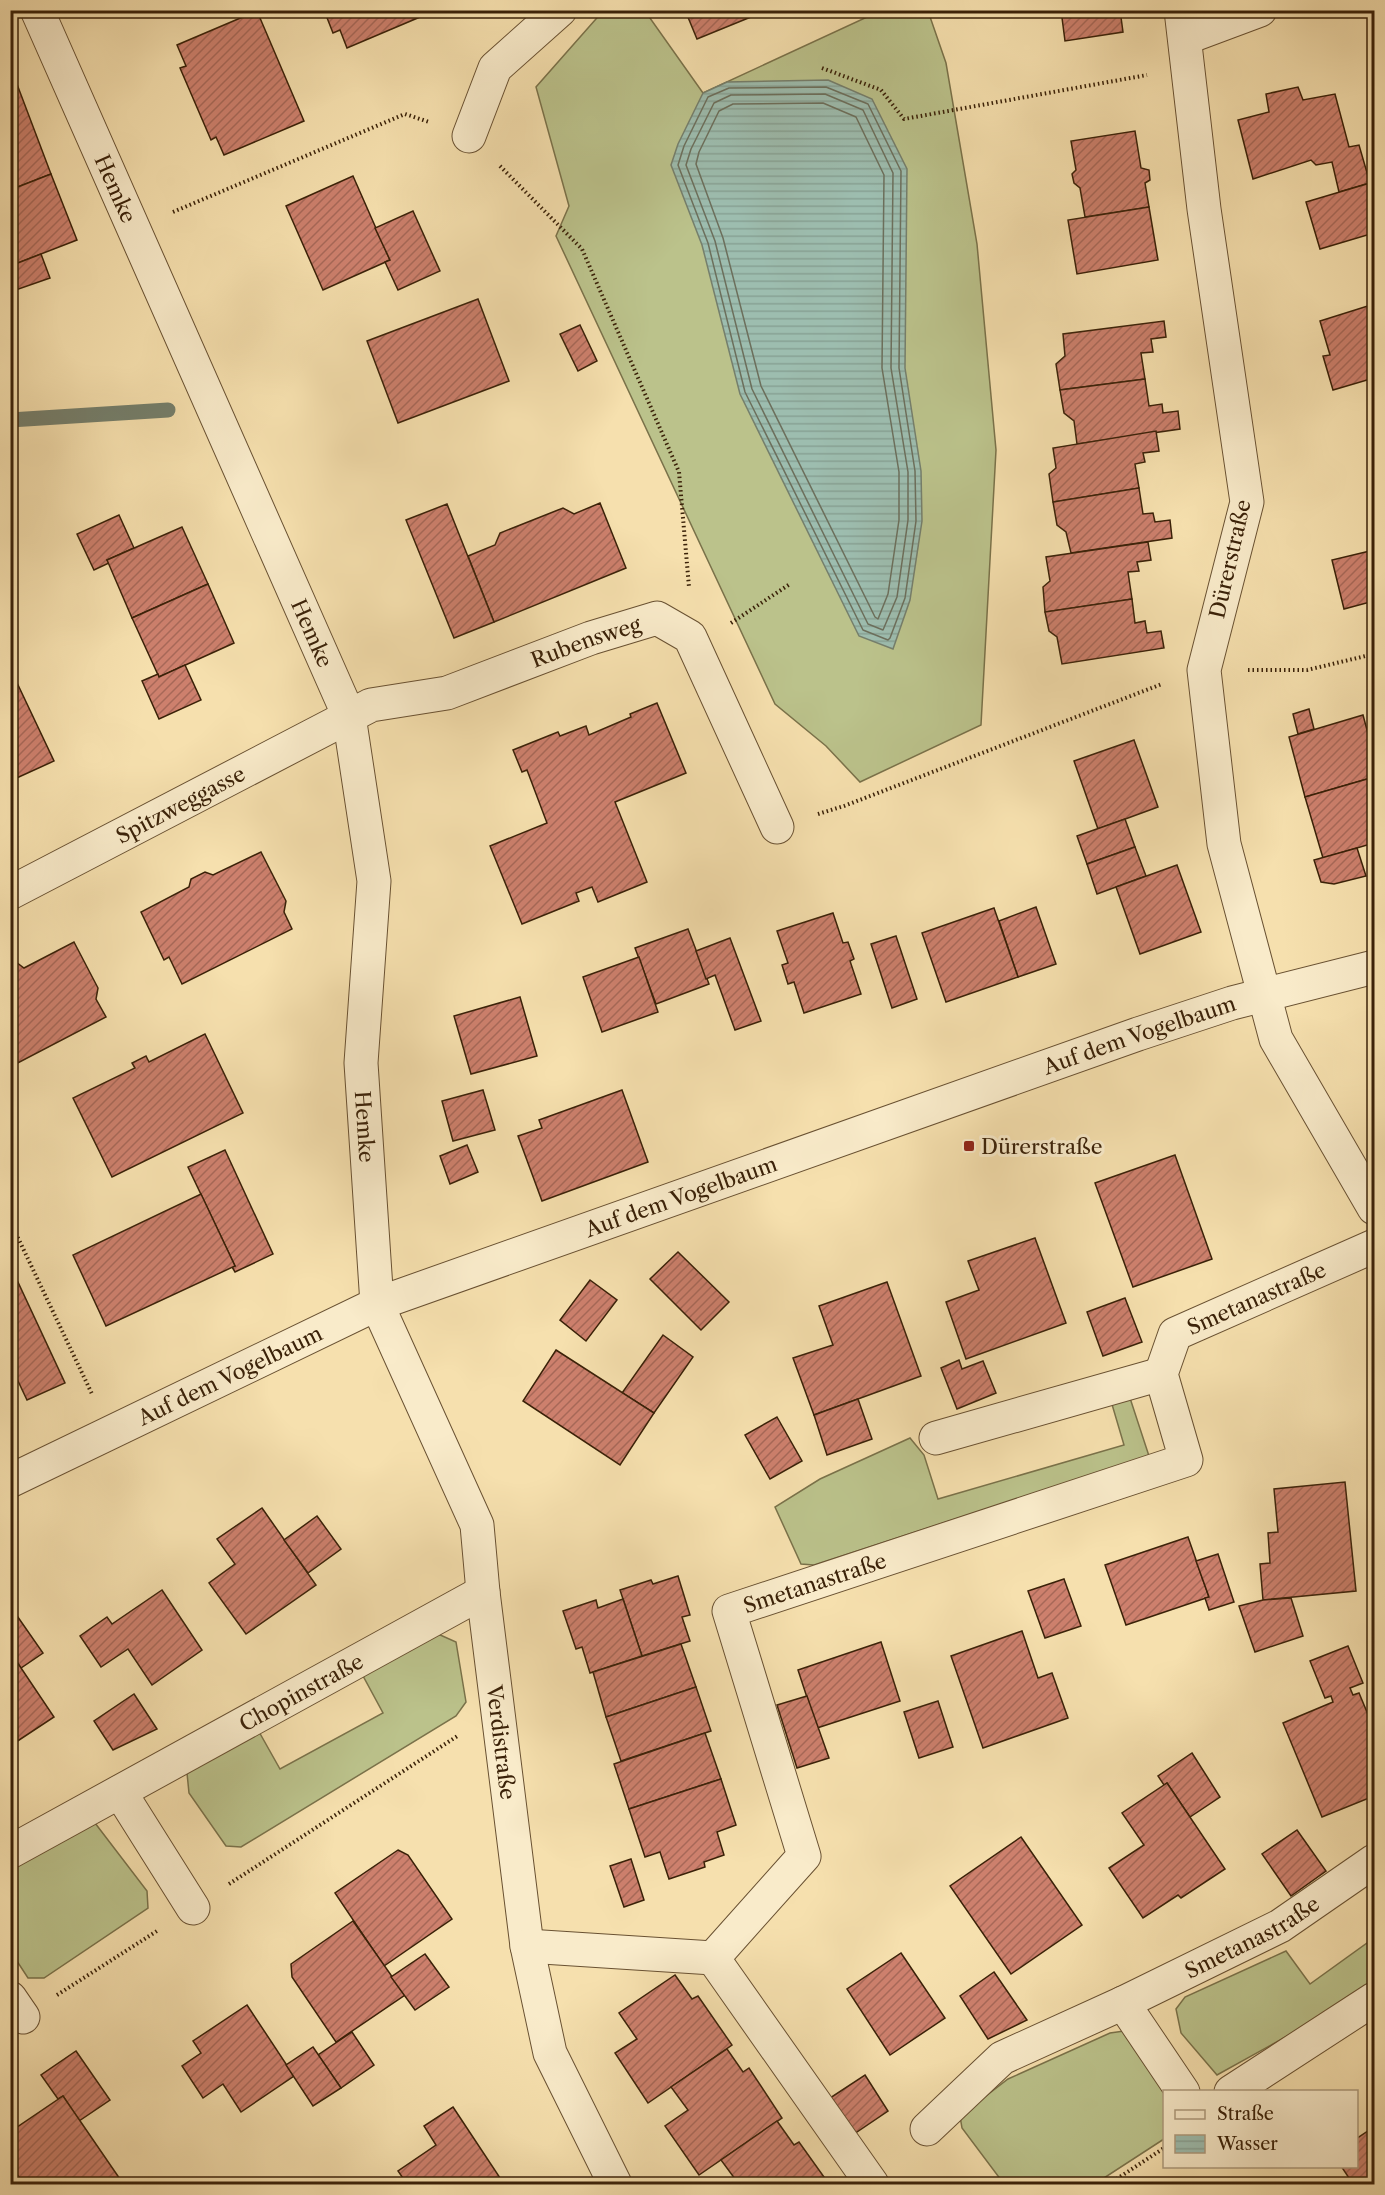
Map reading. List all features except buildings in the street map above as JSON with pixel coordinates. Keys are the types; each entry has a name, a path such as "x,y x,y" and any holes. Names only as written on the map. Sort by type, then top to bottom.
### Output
{"street":[{"name":"Hemke","path":"37,10 349,716 374,881 361,1063 377,1304"},
{"path":"469,136 495,68 560,10"},
{"path":"1185,38 1260,10"},
{"name":"Dürerstraße","path":"1185,38 1204,209 1247,502 1204,670 1224,844 1265,996"},
{"name":"Rubensweg","path":"349,716 370,705 447,693 591,638 657,618 690,637 777,826"},
{"name":"Spitzweggasse","path":"10,893 349,716"},
{"name":"Auf dem Vogelbaum","path":"10,1481 377,1304 1127,1038 1232,1003 1374,967"},
{"path":"1265,996 1276,1039 1374,1208"},
{"name":"Smetanastraße","path":"713,1958 804,1856 729,1611 1186,1460 1161,1374 1175,1334 1374,1246"},
{"name":"Verdistraße","path":"377,1304 477,1525 497,1710 527,1946 550,2053 615,2184"},
{"path":"936,1438 1161,1374"},
{"name":"Chopinstraße","path":"10,1852 483,1592"},
{"path":"120,1792 193,1908"},
{"name":"Smetanastraße","path":"927,2129 1002,2058 1123,2003 1280,1926 1374,1861"},
{"path":"527,1946 713,1958 872,2184"},
{"path":"1233,2090 1374,1999"},
{"path":"1123,2003 1183,2090"}],"path":[{"path":"822,68 881,90 904,119 1185,38"},
{"path":"134,229 405,114 469,136 582,249 679,472 695,647"},
{"path":"764,602 790,584"},
{"path":"777,826 844,806 1160,684 1204,670 1307,670 1374,654"},
{"path":"10,1221 111,1433"},
{"path":"17,2008 193,1908 497,1710"},
{"path":"1109,2184 1163,2149"}],"green space":[{"path":"603,11 645,11 703,93 880,11 928,11 946,63 977,244 996,450 981,725 860,782 826,746 775,704 556,236 569,206 536,87"},
{"path":"1129,1395 1149,1456 814,1565 801,1564 775,1507 820,1479 910,1438 924,1455 938,1499 1124,1445 1111,1401"},
{"path":"438,1634 456,1642 466,1702 456,1716 241,1847 226,1846 189,1793 187,1773 258,1730 280,1769 383,1713 362,1674"},
{"path":"95,1823 147,1891 148,1908 44,1978 28,1978 11,1952 10,1866"},
{"path":"1374,1938 1374,1984 1354,1999 1217,2075 1181,2033 1176,2009 1185,1997 1286,1951 1310,1984"},
{"path":"1124,2031 1163,2090 1163,2140 1104,2178 1061,2184 1004,2184 962,2128 960,2116 1008,2079 1110,2033"}],"water":[{"path":"828,80 872,99 907,169 905,368 921,471 922,521 910,600 893,649 859,636 740,394 702,245 671,165 678,144 703,93 727,82"}],"waterway":[{"path":"10,420 168,410"}],"place":[{"name":"Dürerstraße","path":"969,1146"}]}
